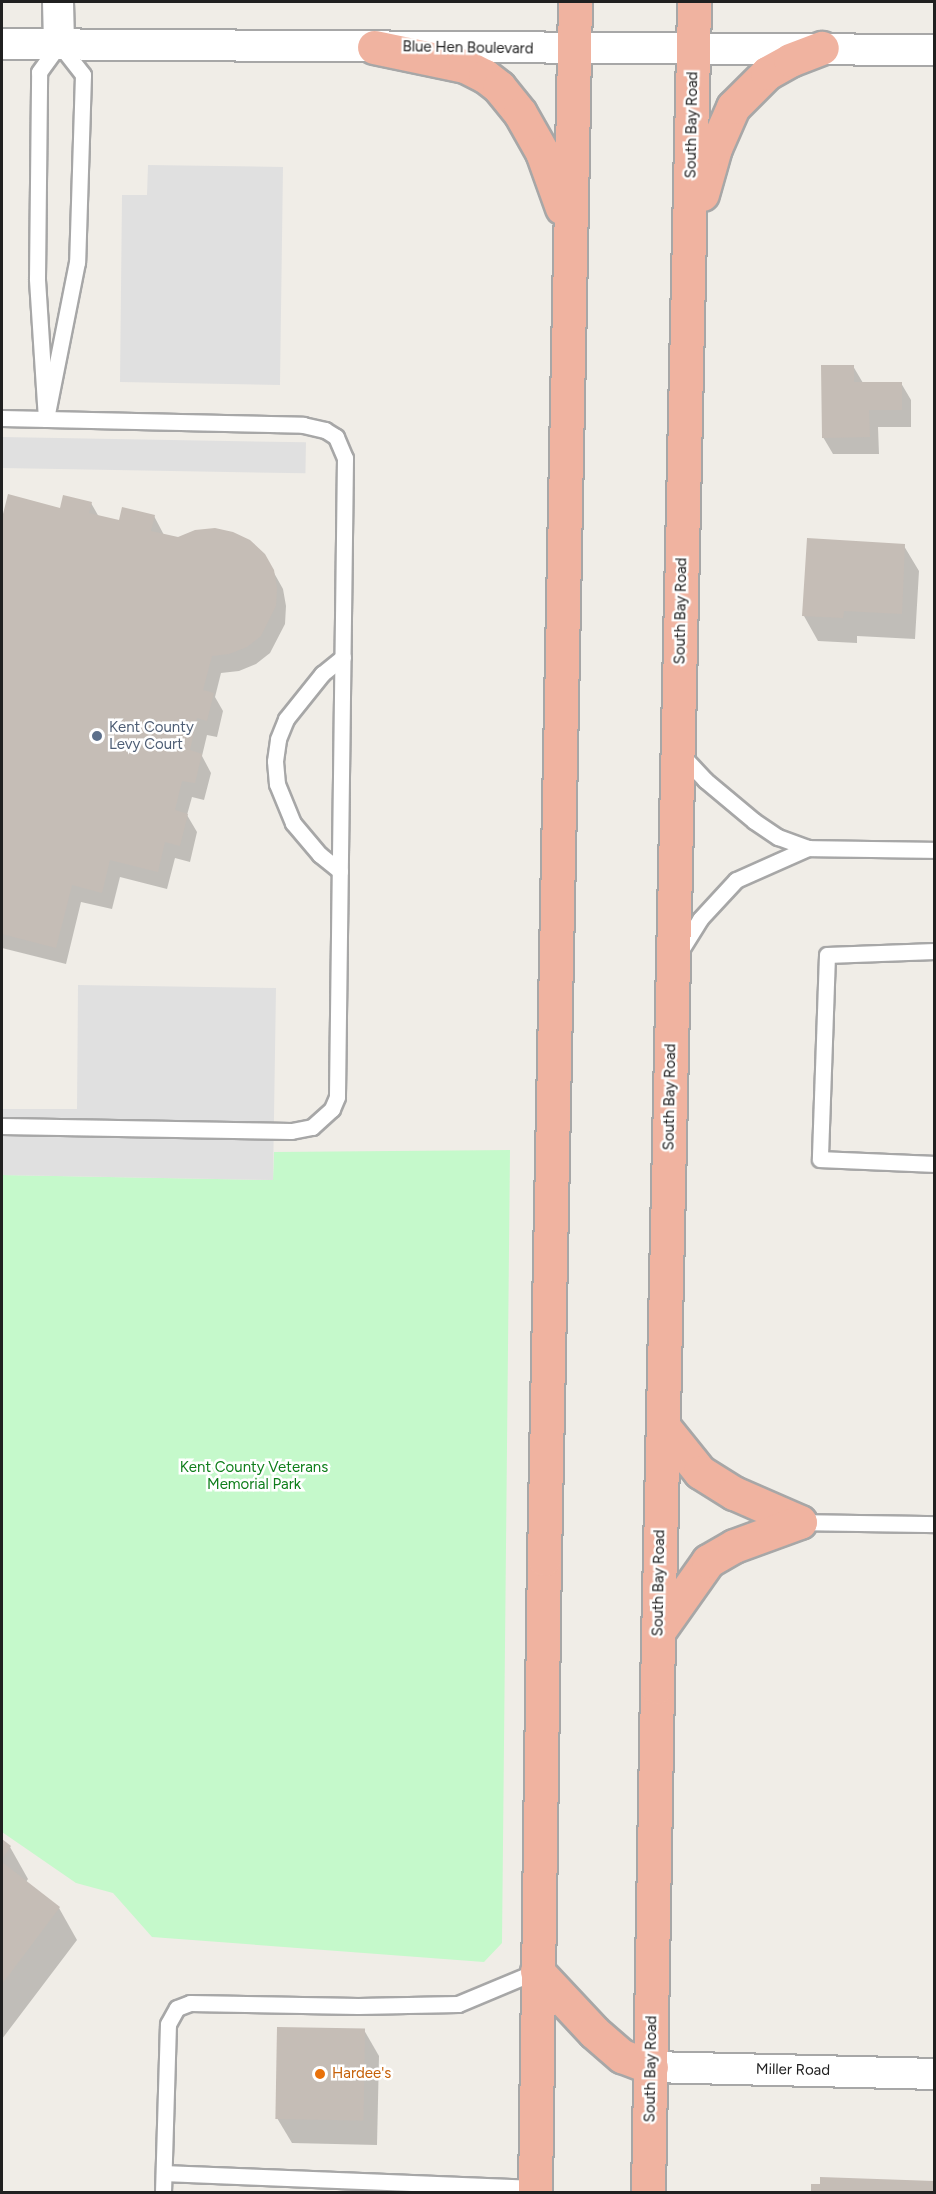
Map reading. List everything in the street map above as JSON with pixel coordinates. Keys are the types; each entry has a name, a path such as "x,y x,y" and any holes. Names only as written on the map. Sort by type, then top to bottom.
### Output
{"highway":[{"path":"535,2190 537,1971 575,2"},
{"name":"South Bay Road","path":"648,2193 694,2"},
{"path":"374,47 465,66 485,75 499,87 520,113 542,152 558,190 570,241"},
{"path":"689,242 715,148 733,107 767,73 790,60 822,48"},
{"path":"663,1426 700,1472 734,1493 800,1522"},
{"path":"658,1632 708,1561 734,1545 800,1522"},
{"path":"537,1971 594,2032 622,2056 651,2067"}],"street":[{"path":"58,2 59,44"},
{"name":"Blue Hen Boulevard","path":"2,44 934,50"},
{"name":"Miller Road","path":"651,2067 934,2074"}],"lane":[{"path":"59,44 83,75 77,262 46,419 38,278 39,72 59,44"},
{"path":"2,418 303,425 325,430 336,437 345,458 337,1097 332,1109 312,1127 291,1131 2,1126"},
{"path":"340,871 320,855 293,824 277,784 275,761 278,739 290,712 322,674 344,657"},
{"path":"678,750 705,780 754,821 778,837 808,848 934,850"},
{"path":"673,963 700,919 736,880 808,848"},
{"path":"934,951 827,955 820,1159 934,1164"},
{"path":"800,1522 934,1524"},
{"path":"163,2193 168,2025 177,2008 190,2003 358,2006 458,2004 537,1971"},
{"path":"164,2173 535,2190"}],"green space":[{"name":"Kent County Veterans Memorial Park","path":"510,1150 502,1943 484,1962 152,1937 113,1893 76,1883 2,1832 2,1175 273,1180 274,1152"}],"shaded area":[{"path":"148,165 283,167 280,385 120,382 122,195 147,195"},
{"path":"2,437 306,442 305,473 2,468"},
{"path":"78,985 276,988 273,1180 2,1175 2,1109 77,1109"}],"building":[{"path":"821,365 854,365 854,382 902,382 902,410 869,410 870,437 822,438"},
{"name":"Kent County Levy Court","path":"8,494 60,508 63,495 92,502 89,513 119,520 122,507 155,515 151,531 178,537 195,530 215,528 233,532 250,540 265,554 274,570 277,588 276,606 261,636 247,647 229,654 212,656 203,690 214,693 207,721 197,718 190,750 202,754 195,783 182,781 175,810 188,814 180,846 165,842 158,872 110,860 102,893 72,885 56,948 2,934 2,518"},
{"path":"807,538 905,544 902,614 844,611 843,618 802,616"},
{"path":"2,1839 11,1846 2,1859"},
{"path":"2,1862 60,1907 2,1984"},
{"name":"Hardee's","path":"277,2027 365,2029 363,2121 275,2119"},
{"path":"820,2177 934,2181 934,2192 811,2192 811,2184 820,2184"}],"place":[{"name":"Kent County Levy Court","path":"97,736"},
{"name":"Hardee's","path":"320,2074"}]}
